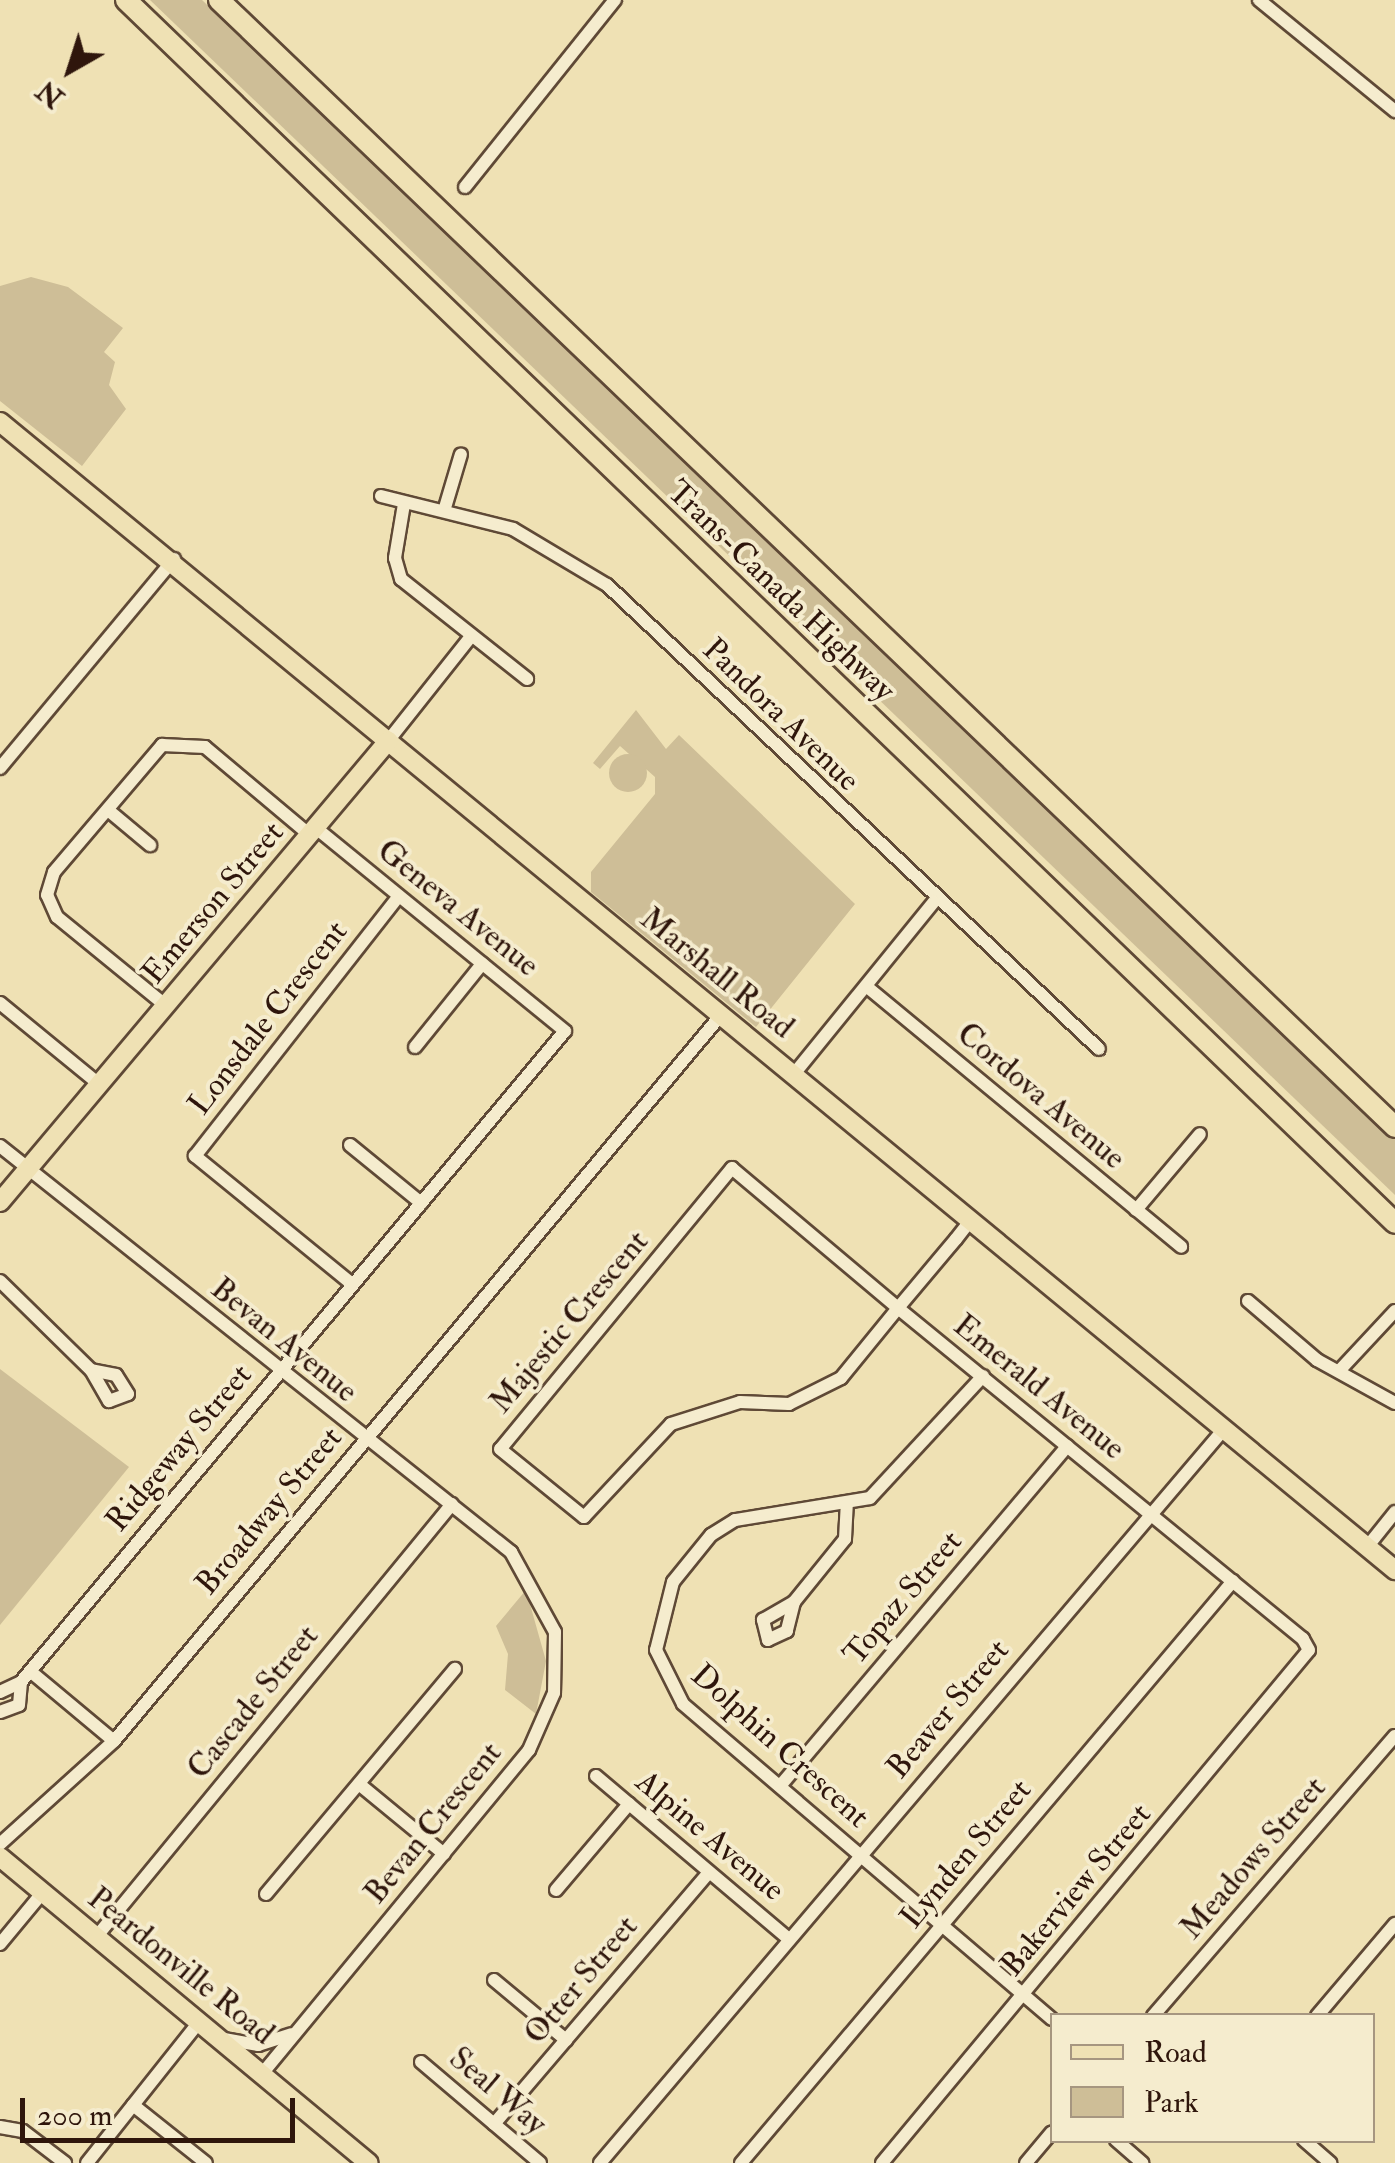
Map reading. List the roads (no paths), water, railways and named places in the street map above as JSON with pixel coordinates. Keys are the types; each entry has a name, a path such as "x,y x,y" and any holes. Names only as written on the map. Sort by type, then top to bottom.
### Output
{"highway":[{"name":"Trans-Canada Highway","path":"126,0 1395,1224"},
{"name":"Trans-Canada Highway","path":"219,0 1395,1127"}],"main road":[{"name":"Marshall Road","path":"0,422 174,558 388,741 1395,1570"},
{"name":"Emerson Street","path":"0,1202 388,741"},
{"name":"Peardonville Road","path":"0,1856 369,2163"}],"street":[{"path":"466,187 615,0"},
{"path":"1259,0 1395,111"},
{"path":"444,511 462,454"},
{"name":"Pandora Avenue","path":"380,496 512,529 607,585 934,902 1085,1027 1099,1050"},
{"path":"404,504 401,579 468,640 527,679"},
{"path":"0,768 174,558"},
{"name":"Emerson Street","path":"388,741 468,640"},
{"name":"Geneva Avenue","path":"165,1005 50,906 54,872 162,745 192,741 398,896 565,1031"},
{"path":"108,810 150,846"},
{"name":"Lonsdale Crescent","path":"352,1284 195,1156 398,896"},
{"path":"794,1074 934,902"},
{"path":"415,1047 482,964"},
{"name":"Cordova Avenue","path":"866,986 1181,1247"},
{"path":"0,1003 99,1084"},
{"name":"Broadway Street","path":"0,1844 114,1741 722,1015"},
{"name":"Ridgeway Street","path":"0,1692 25,1677 565,1031"},
{"path":"1136,1210 1200,1134"},
{"path":"350,1145 420,1203"},
{"name":"Bevan Avenue","path":"0,1146 278,1372 452,1504 532,1578"},
{"name":"Majestic Crescent","path":"732,1168 500,1449 584,1517 671,1424 740,1402 790,1404 818,1394 898,1308 971,1220"},
{"name":"Emerald Avenue","path":"732,1168 1150,1513 1309,1650"},
{"path":"0,1281 91,1370"},
{"path":"1248,1301 1338,1371 1395,1403"},
{"path":"1338,1371 1395,1311"},
{"name":"Dolphin Crescent","path":"984,1376 896,1480 847,1504 723,1526 658,1614 656,1650 674,1691 860,1856 1050,2016"},
{"name":"Beaver Street","path":"600,2163 1224,1429"},
{"name":"Topaz Street","path":"780,1786 1067,1446"},
{"name":"Cascade Street","path":"97,1936 452,1504"},
{"path":"794,1602 845,1538 847,1504"},
{"path":"1367,1547 1395,1512"},
{"name":"Bevan Crescent","path":"264,2072 529,1750 550,1708 555,1632 532,1578"},
{"name":"Lynden Street","path":"741,2163 1232,1582"},
{"name":"Bakerview Street","path":"882,2163 1309,1650"},
{"path":"266,1894 455,1668"},
{"path":"25,1677 114,1741"},
{"name":"Ridgeway Street","path":"0,1712 19,1704 25,1677"},
{"name":"Meadows Street","path":"1155,2013 1395,1736"},
{"name":"Alpine Avenue","path":"596,1776 789,1939"},
{"path":"359,1784 444,1854"},
{"path":"556,1890 630,1804"},
{"name":"Otter Street","path":"494,2124 709,1872"},
{"path":"0,1944 43,1892"},
{"path":"1320,2013 1395,1924"},
{"path":"494,1980 566,2040"},
{"path":"88,2163 200,2021"},
{"path":"222,2038 258,2045 298,2031"},
{"name":"Seal Way","path":"421,2062 540,2163"},
{"path":"133,2105 206,2163"},
{"path":"0,2126 23,2131 65,2163"},
{"path":"1026,2163 1050,2134"},
{"path":"1119,2143 1142,2163"},
{"path":"1307,2143 1330,2163"}]}
